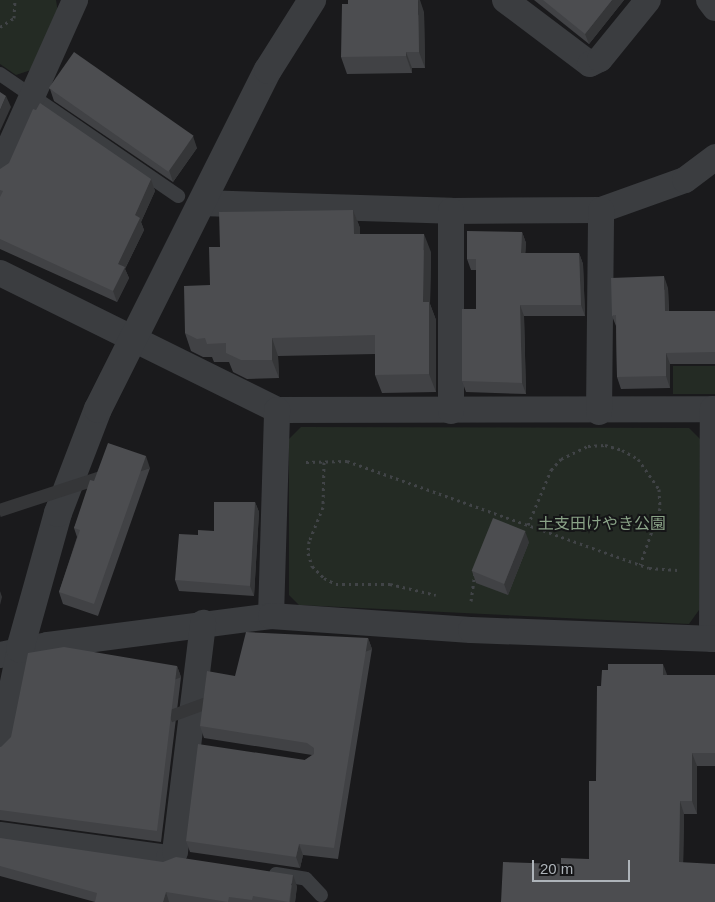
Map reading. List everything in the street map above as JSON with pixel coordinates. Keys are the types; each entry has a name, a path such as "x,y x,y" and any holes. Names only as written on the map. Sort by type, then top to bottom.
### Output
{"street":[{"path":"0,168 75,0"},
{"path":"0,744 10,652 77,459 132,340 190,200 312,0"},
{"path":"505,0 590,64 600,59 648,0"},
{"path":"710,0 715,8"},
{"path":"190,200 451,211 600,210 685,180 715,157"},
{"path":"599,412 600,210"},
{"path":"451,211 451,411"},
{"path":"0,273 132,340 278,410 599,412 714,409 714,639 471,630 271,616 203,623 10,652"},
{"path":"271,616 278,461 278,410"},
{"path":"0,835 178,860 175,852 197,745 203,623"}],"lane":[{"path":"0,74 190,200"},
{"path":"262,872 306,879 321,895"}],"path":[{"path":"0,27 14,18 16,0"},
{"path":"528,525 551,470 561,459 588,446 605,444 622,450 638,459 659,489 660,508 640,564"},
{"path":"278,461 347,461 640,564 713,572"},
{"path":"324,462 323,507 309,547 312,566 324,578 336,584 390,584 443,597"},
{"path":"494,523 497,514"},
{"path":"471,630 471,582 478,565"},
{"path":"462,598 481,598"}],"green space":[{"path":"0,0 56,0 58,13 31,70 16,75 0,64"},
{"path":"673,366 715,366 715,394 673,394"},
{"name":"土支田けやき公園","path":"301,427 689,428 700,439 699,610 689,624 299,605 289,595 289,439"}],"building":[{"path":"348,0 418,0 419,52 406,52 406,56 341,57 342,4 348,4"},
{"path":"543,0 612,0 585,34"},
{"path":"74,52 194,136 168,172 49,88"},
{"path":"0,92 6,96 0,110"},
{"path":"40,103 151,179 135,215 140,218 118,264 125,267 113,291 0,239 0,197 3,191 0,190 0,169 9,163 33,109 36,110"},
{"path":"353,210 354,234 424,234 423,302 429,302 429,374 375,375 375,335 272,338 272,360 241,360 226,353 226,343 207,344 205,338 197,339 185,333 184,286 210,285 209,247 220,247 219,212"},
{"path":"467,231 522,232 521,253 579,253 581,305 520,305 522,383 462,381 462,309 476,309 476,259 467,259"},
{"path":"664,276 665,311 715,311 715,352 666,353 666,376 617,377 616,315 612,316 611,278"},
{"path":"108,443 146,456 94,604 59,592 80,530 74,528 90,480 94,481"},
{"path":"214,502 255,502 250,586 175,580 179,534 198,535 198,530 214,531"},
{"path":"493,518 525,531 504,584 472,571"},
{"path":"246,632 368,638 334,848 299,844 296,857 186,841 198,744 305,760 314,754 314,748 307,743 200,726 207,671 235,676"},
{"path":"64,647 177,666 157,831 0,810 0,747 11,737 28,653"},
{"path":"608,664 663,664 663,675 715,675 715,753 692,753 692,801 680,801 679,862 715,864 715,902 501,902 503,862 561,864 561,858 589,859 589,781 596,781 597,686 601,686 602,670 608,670"},
{"path":"0,838 163,862 176,857 293,875 289,902 253,896 252,900 229,897 228,902 166,892 163,902 95,902 97,893 0,866"}]}
